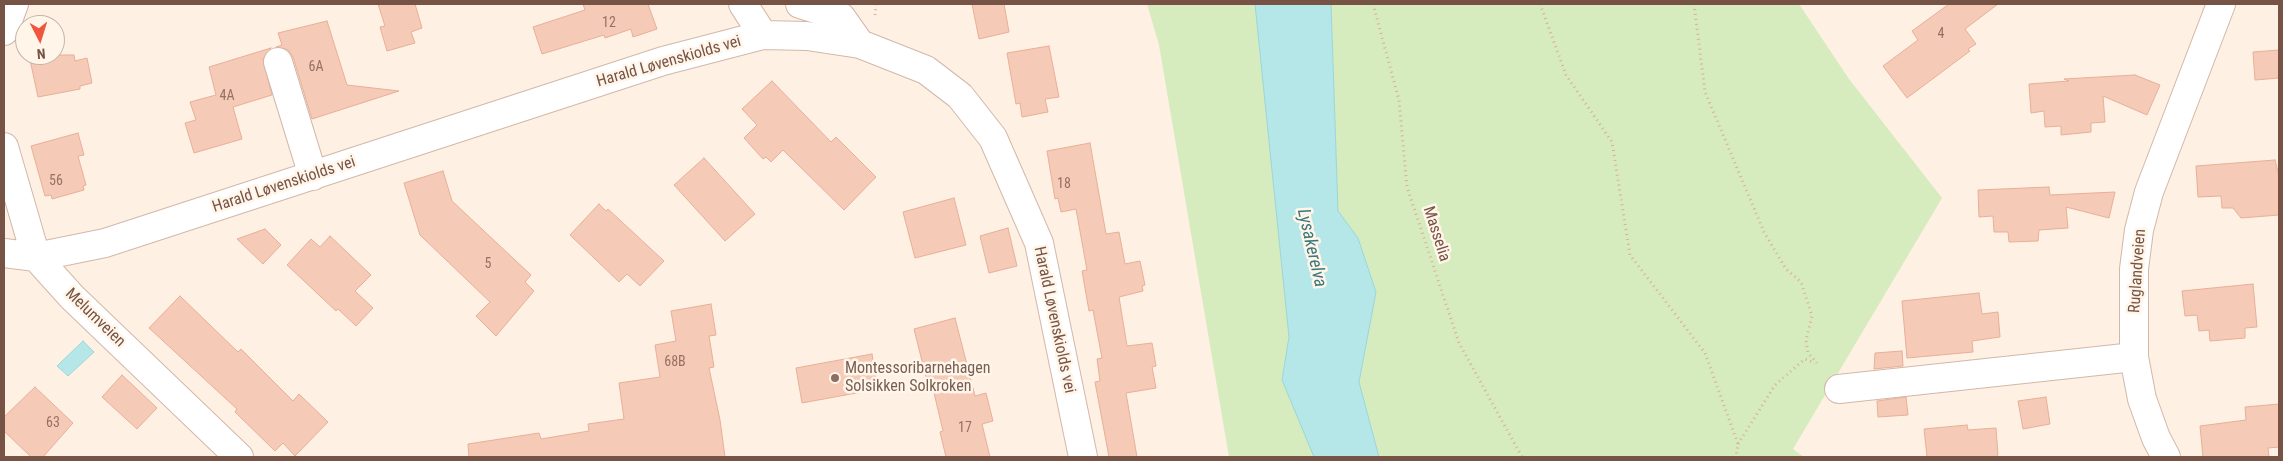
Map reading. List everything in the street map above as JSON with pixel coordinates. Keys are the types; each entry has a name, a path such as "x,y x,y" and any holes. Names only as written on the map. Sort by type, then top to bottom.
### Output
{"street":[{"path":"4,31 14,4"},
{"path":"743,4 763,35"},
{"path":"800,4 840,17 860,44"},
{"name":"Ruglandveien","path":"2166,457 2156,438 2142,399 2134,357 2134,269 2139,230 2149,192 2221,4"},
{"name":"Harald Løvenskiolds vei","path":"4,253 36,257 105,243 663,61 763,35 808,36 860,44 926,70 960,96 993,138 1039,243 1083,457"},
{"path":"278,62 313,176"},
{"name":"Melumveien","path":"4,147 36,257 72,297 239,457"},
{"path":"1838,389 2134,357"}],"path":[{"name":"Masselia","path":"1373,4 1399,100 1407,187 1459,343 1522,457"},
{"path":"1540,4 1566,75 1612,142 1630,255 1705,353 1738,444"},
{"path":"1694,4 1705,92 1764,232 1786,269 1801,282 1812,316 1806,340 1808,353 1838,389"},
{"path":"1736,457 1738,444 1775,386 1805,359 1816,363"}],"green space":[{"path":"1147,4 1799,4 1849,79 1942,198 1793,449 1804,457 1229,457 1159,45"}],"water":[{"name":"Lysakerelva","path":"1255,4 1331,4 1338,211 1358,238 1376,292 1359,382 1379,457 1314,457 1282,380 1289,337"},
{"path":"83,341 94,352 68,376 57,366"}],"building":[{"path":"378,4 415,4 422,28 411,32 415,43 387,51 380,27 385,26"},
{"path":"583,4 648,4 657,29 633,37 631,29 605,38 604,35 542,54 533,27 585,10"},
{"path":"972,4 1004,4 1009,32 979,39"},
{"path":"1949,4 1998,4 1965,29 1976,44 1968,49 1970,51 1907,98 1883,66 1918,40 1912,31"},
{"path":"327,21 347,85 399,91 312,119 293,57 288,50 276,47 282,45 278,33"},
{"path":"1049,46 1059,97 1045,99 1048,112 1022,117 1020,103 1016,104 1007,53"},
{"path":"271,48 263,59 272,95 233,107 242,139 194,153 185,123 196,120 190,102 216,95 209,67"},
{"path":"2279,50 2279,78 2255,80 2253,52"},
{"path":"65,55 74,55 75,61 87,58 92,83 80,86 80,89 38,97 31,65 65,65"},
{"path":"2135,75 2160,85 2147,115 2103,96 2105,122 2091,123 2091,132 2061,135 2061,126 2045,127 2044,111 2031,113 2029,84 2069,81 2064,79"},
{"path":"772,81 831,142 836,137 876,177 844,210 783,150 771,162 766,157 763,159 744,138 757,125 742,109"},
{"path":"78,133 84,155 78,156 86,185 83,186 84,190 52,199 51,195 45,196 31,146"},
{"path":"1090,143 1106,234 1119,232 1125,264 1140,261 1145,285 1142,286 1143,291 1119,297 1127,346 1152,343 1156,366 1152,367 1156,388 1126,393 1137,457 1109,457 1095,382 1100,381 1097,359 1102,358 1093,310 1089,311 1082,271 1087,270 1076,209 1061,212 1058,198 1055,199 1047,151"},
{"path":"704,158 755,214 725,241 674,185"},
{"path":"2275,160 2279,176 2279,215 2241,218 2233,208 2222,208 2221,196 2198,197 2196,166"},
{"path":"443,171 452,201 531,275 525,282 534,291 496,336 476,316 490,302 420,235 404,183"},
{"path":"2049,187 2050,195 2115,192 2109,218 2066,207 2068,228 2039,230 2038,241 2009,242 2008,232 1994,232 1993,216 1979,217 1978,190"},
{"path":"954,198 966,245 915,258 903,212"},
{"path":"599,204 606,211 608,209 664,261 640,286 627,274 619,282 570,235"},
{"path":"1008,228 1017,266 989,273 980,236"},
{"path":"265,229 281,245 263,264 237,239"},
{"path":"330,236 371,275 355,291 373,308 356,326 338,309 336,311 287,265 311,239 320,247"},
{"path":"2253,284 2257,327 2245,328 2245,338 2210,341 2209,330 2199,331 2197,315 2185,316 2182,291"},
{"path":"1979,293 1982,314 1998,312 2000,337 1972,341 1973,352 1907,358 1902,301"},
{"path":"180,296 238,352 241,349 293,401 299,394 328,422 295,456 283,443 275,451 235,412 237,409 149,328"},
{"path":"711,304 716,335 709,336 714,367 709,368 720,420 725,457 469,457 468,444 539,433 541,439 589,431 588,424 624,419 619,383 660,377 655,345 676,341 671,311"},
{"path":"955,318 975,396 986,393 993,421 982,424 990,457 946,457 940,432 943,431 930,376 926,377 914,329"},
{"path":"1902,351 1903,366 1874,369 1875,353"},
{"path":"872,354 878,389 802,403 796,368"},
{"path":"122,375 157,408 137,429 102,397"},
{"path":"35,387 73,423 43,457 31,457 4,431 4,417"},
{"path":"1906,397 1908,415 1878,417 1877,401"},
{"path":"2046,397 2050,424 2023,429 2018,401"},
{"path":"2279,404 2279,447 2268,448 2269,457 2203,457 2200,426 2246,420 2245,407"},
{"path":"1967,425 1968,430 1996,428 1998,455 1996,457 1927,457 1924,429"}],"place":[{"name":"Montessoribarnehagen Solsikken Solkroken","path":"835,378"}]}
